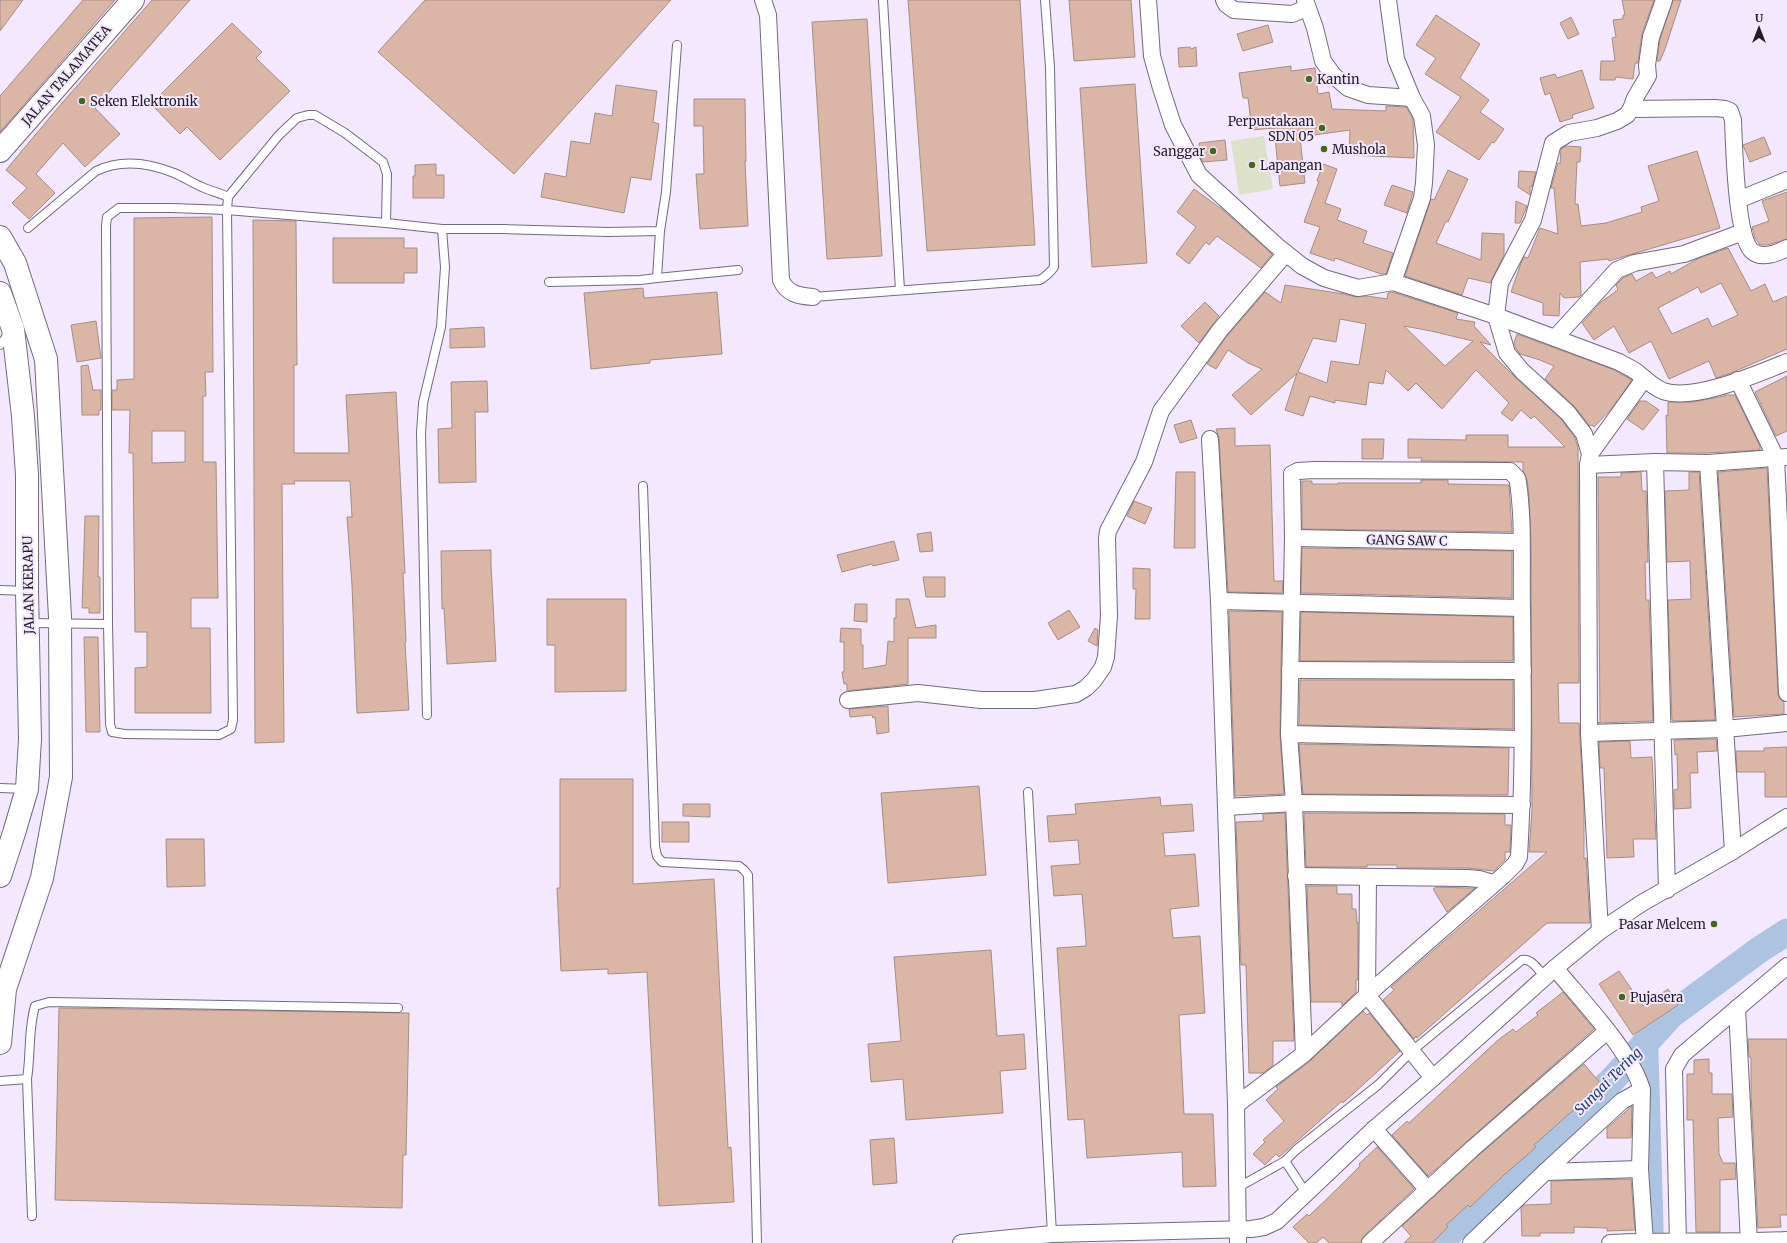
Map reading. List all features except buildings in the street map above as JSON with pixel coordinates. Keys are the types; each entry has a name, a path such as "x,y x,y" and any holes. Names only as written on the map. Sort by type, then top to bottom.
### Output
{"street":[{"name":"JALAN TALAMATEA","path":"0,151 133,0"},
{"path":"763,0 768,15 781,280 783,286 789,291 797,295 813,297"},
{"path":"1148,0 1152,56 1173,125 1189,158 1199,175 1302,266 1324,278 1358,288 1393,282 1496,316 1620,362 1637,372 1658,389 1674,394 1707,390 1787,362"},
{"path":"1224,0 1226,4 1234,10 1292,14 1306,4 1323,61 1333,76 1348,88 1368,94 1412,98"},
{"path":"1388,0 1396,59 1412,98 1422,116 1426,145 1422,198 1393,282"},
{"path":"1600,931 1589,733 1589,459 1584,434 1568,413 1522,372 1507,353 1496,316 1500,283 1533,220 1553,143 1569,133 1597,128 1617,120 1631,109 1635,98 1648,76 1647,66 1651,38 1664,0"},
{"path":"1631,109 1715,108 1730,111 1733,120 1738,200 1743,232 1751,250 1762,255 1783,255"},
{"path":"1738,200 1787,180"},
{"path":"1555,338 1617,270 1634,263 1684,254 1743,232"},
{"path":"0,237 15,263 46,359 60,623 61,777 42,878 5,989 0,1043"},
{"path":"848,700 918,693 981,700 1035,700 1076,694 1086,688 1094,680 1103,668 1106,657 1109,616 1108,531 1144,462 1161,410 1220,330 1286,253"},
{"name":"JALAN KERAPU","path":"0,293 7,337 20,387 27,475 27,591 30,739 27,789 0,876"},
{"path":"1589,459 1644,379"},
{"path":"1738,380 1781,458 1787,693"},
{"path":"1210,438 1219,601 1236,1105 1236,1188 1238,1236"},
{"path":"1589,459 1708,463 1781,458"},
{"path":"1655,462 1666,890"},
{"path":"1708,463 1733,851"},
{"path":"1236,1105 1304,1054 1367,994 1511,868 1519,857 1522,805 1523,671 1521,542 1518,482 1517,478 1510,471 1314,470 1295,472 1291,477 1293,538 1289,734 1294,803 1304,1054"},
{"name":"GANG SAW C","path":"1293,538 1521,542"},
{"path":"1219,601 1522,608"},
{"path":"1290,670 1523,671"},
{"path":"1589,733 1726,729 1787,723"},
{"path":"1289,734 1522,738"},
{"path":"1226,807 1294,803 1522,805"},
{"path":"961,1243 1052,1239 1238,1236 1277,1221 1374,1129 1433,1078 1550,972 1600,931 1642,903 1733,851 1787,817"},
{"path":"1296,876 1467,878 1479,879 1493,883"},
{"path":"1368,877 1367,994 1433,1078"},
{"path":"1676,1242 1674,1069 1682,1055 1787,966"},
{"path":"1550,972 1607,1031 1626,1057 1641,1086 1640,1169 1646,1242"},
{"path":"1737,1008 1749,1242"},
{"path":"1370,1243 1472,1149 1607,1031"},
{"path":"1471,1243 1545,1172 1622,1101 1641,1086"},
{"path":"1374,1129 1428,1190"},
{"path":"1545,1172 1640,1169"},
{"path":"1610,1243 1749,1242 1787,1240"}],"lane":[{"path":"883,0 900,290"},
{"path":"813,297 1040,280 1047,276 1054,267 1050,67 1045,0"},
{"path":"657,278 660,231 666,192 677,45"},
{"path":"386,223 387,174 383,162 345,133 315,115 308,114 296,118 228,197 227,210 233,720 231,729 219,735 125,734 112,732 110,724 108,624 107,217 119,208 227,210 442,229 608,232 660,231"},
{"path":"28,228 96,171 108,165 122,163 148,166 175,173 201,187 228,197"},
{"path":"427,715 421,433 423,402 441,327 445,267 442,229"},
{"path":"549,282 640,280 738,270"},
{"path":"643,486 655,846 657,856 662,862 739,866 748,875 757,1243"},
{"path":"0,590 27,591"},
{"path":"28,623 108,624"},
{"path":"0,788 27,789"},
{"path":"1028,792 1052,1239"},
{"path":"1236,1188 1285,1161 1378,1085 1412,1051 1522,960 1527,960 1550,972"},
{"path":"32,1216 27,1079 30,1064 30,1021 35,1006 49,1002 398,1008"},
{"path":"0,1081 27,1079"},
{"path":"1285,1161 1306,1193"}],"green space":[{"name":"Lapangan","path":"1264,136 1273,189 1239,195 1231,141"}],"waterway":[{"name":"Sungai Tering","path":"1439,1243 1612,1080 1671,1015 1759,950 1787,932"},
{"path":"1650,1036 1656,1243"}],"place":[{"name":"Kantin","path":"1309,79"},
{"name":"Seken Elektronik","path":"82,101"},
{"name":"Perpustakaan SDN 05","path":"1322,128"},
{"name":"Mushola","path":"1324,149"},
{"name":"Sanggar","path":"1213,151"},
{"name":"Lapangan","path":"1252,165"},
{"name":"Pasar Melcem","path":"1714,924"},
{"name":"Pujasera","path":"1622,997"}]}
